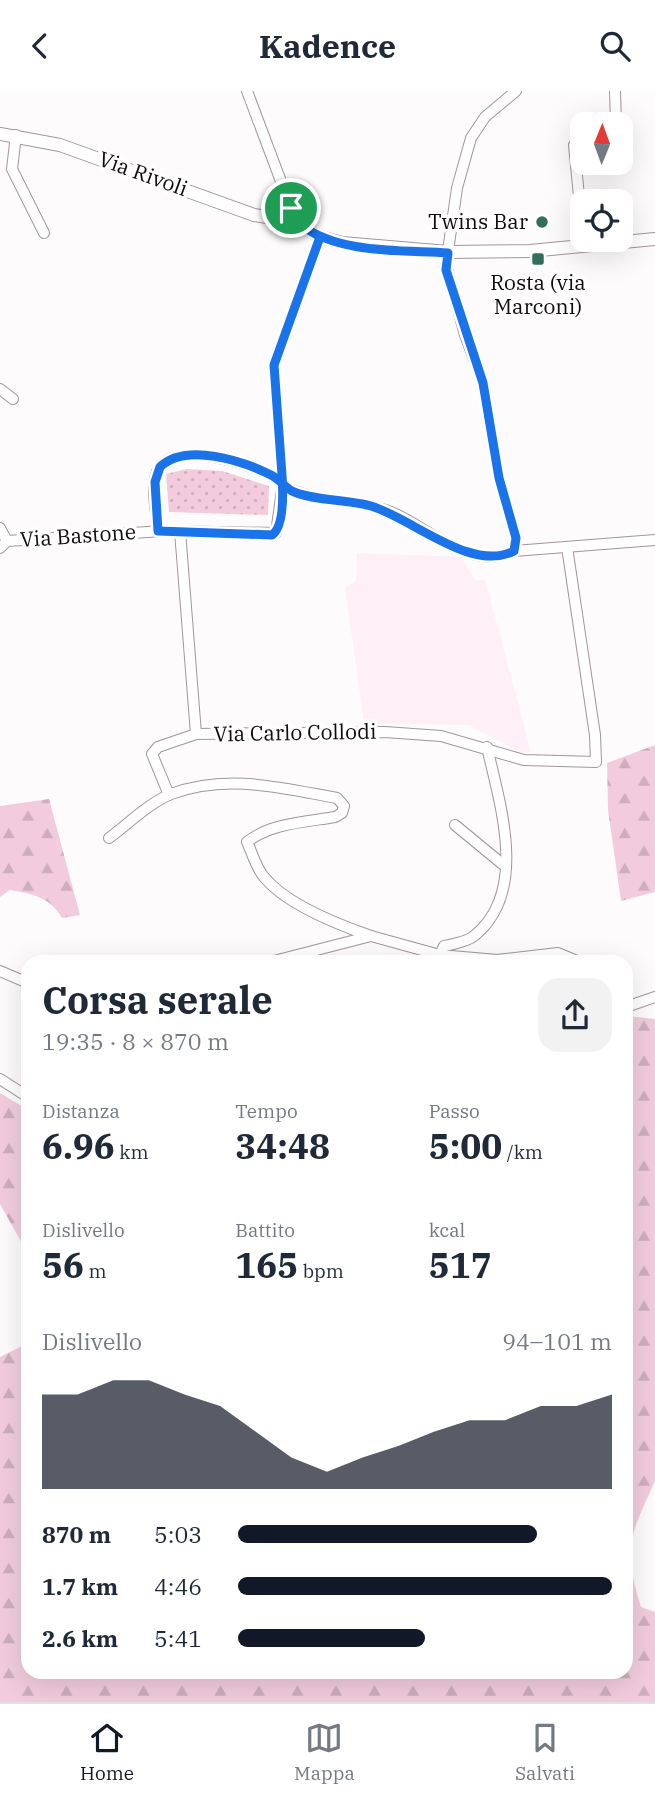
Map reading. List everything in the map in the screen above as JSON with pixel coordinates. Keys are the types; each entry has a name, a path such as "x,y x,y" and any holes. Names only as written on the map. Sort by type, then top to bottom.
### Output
{"street":[{"path":"247,91 287,214"},
{"path":"514,551 516,538 499,478 483,383 446,270 457,188 471,138 485,117 516,91"},
{"path":"615,91 616,112"},
{"name":"Via Rivoli","path":"0,134 60,145 254,215 287,214 290,227 301,225 320,237"},
{"path":"16,135 12,169 44,233"},
{"path":"283,484 274,365 320,237 365,246 448,253 530,251 570,243"},
{"path":"633,240 655,239"},
{"path":"0,389 13,399"},
{"name":"Via Bastone","path":"158,531 156,473 173,458 195,456 224,459 258,470 303,495 348,500 391,512 461,550 492,556 514,551 655,540"},
{"name":"Via Bastone","path":"4,544 158,531 272,535 279,528 283,484"},
{"path":"0,528 4,544"},
{"path":"180,531 196,734"},
{"name":"Via Carlo Collodi","path":"169,795 152,754 158,747 196,734 408,733 441,736 487,747 524,760 596,762 595,735 568,547"},
{"path":"109,838 169,795 219,782 249,782 337,798 344,806 342,813 335,817 287,825 256,835 247,842 264,877 294,900 341,925 440,955 444,946 473,938 500,906 506,867 502,814 487,747"},
{"path":"455,825 506,867"},
{"path":"297,955 371,936"},
{"path":"541,955 563,955"},
{"path":"0,971 21,980"},
{"path":"633,1005 655,997"},
{"path":"0,1079 21,1092"}],"shaded area":[{"path":"357,553 461,557 476,581 485,579 531,752 521,752 469,725 364,723 345,588 356,581"}],"green space":[{"path":"187,469 222,471 269,486 268,515 169,512 166,474"},
{"path":"655,745 655,892 621,901 608,810 607,763"},
{"path":"49,799 80,915 62,918 52,905 26,893 10,890 0,897 0,806"},
{"path":"633,1017 655,1019 655,1481 633,1538"},
{"path":"0,1093 21,1106 21,1242 0,1204"},
{"path":"21,1346 21,1679 633,1679 633,1575 641,1607 655,1612 655,1702 0,1702 0,1357"}],"place":[{"name":"Twins Bar","path":"542,222"},
{"name":"Rosta (via Marconi)","path":"538,259"}],"route":[{"path":"291,208 284,217 287,225 293,228 301,225 310,232 320,237 365,246 448,253 446,270 465,335 483,383 499,478 516,538 514,551 506,555 492,556 461,550 391,512 348,500 303,495 293,491 283,484 273,476 208,456 173,458 165,461 156,473 158,531 272,535 279,528 283,484 274,365 320,237 301,225 304,215 300,210 291,208"}]}
